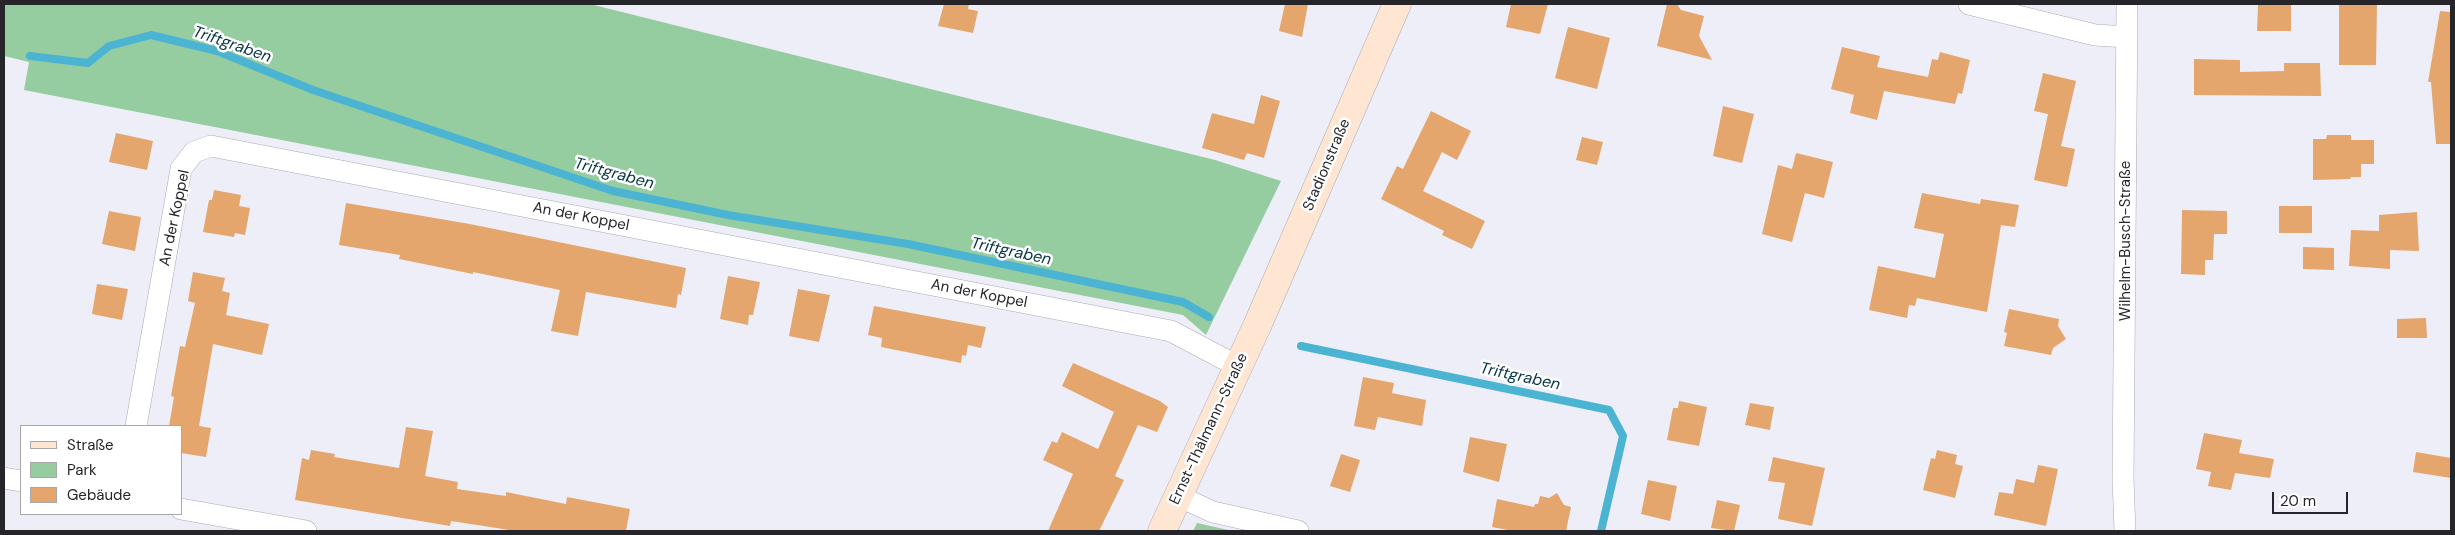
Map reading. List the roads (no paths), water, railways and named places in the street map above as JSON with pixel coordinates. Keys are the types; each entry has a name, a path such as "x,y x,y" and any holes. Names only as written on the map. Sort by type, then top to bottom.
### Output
{"street":[{"name":"Stadionstraße","path":"1257,326 1397,4"},
{"path":"1969,4 2095,35 2127,37"},
{"name":"Wilhelm-Busch-Straße","path":"2125,531 2123,479 2127,215 2127,4"},
{"name":"An der Koppel","path":"136,425 181,169 194,152 211,146 1171,331 1239,367"},
{"name":"Ernst-Thälmann-Straße","path":"1162,531 1257,326"},
{"path":"4,478 20,481"},
{"path":"1178,496 1212,512 1298,531"},
{"path":"182,509 306,531"}],"waterway":[{"name":"Triftgraben","path":"30,56 88,63 109,46 151,35 217,51 313,90 613,191 728,215 908,244 1183,302 1209,317"},
{"name":"Triftgraben","path":"1301,346 1609,410 1623,436 1601,531"}]}
